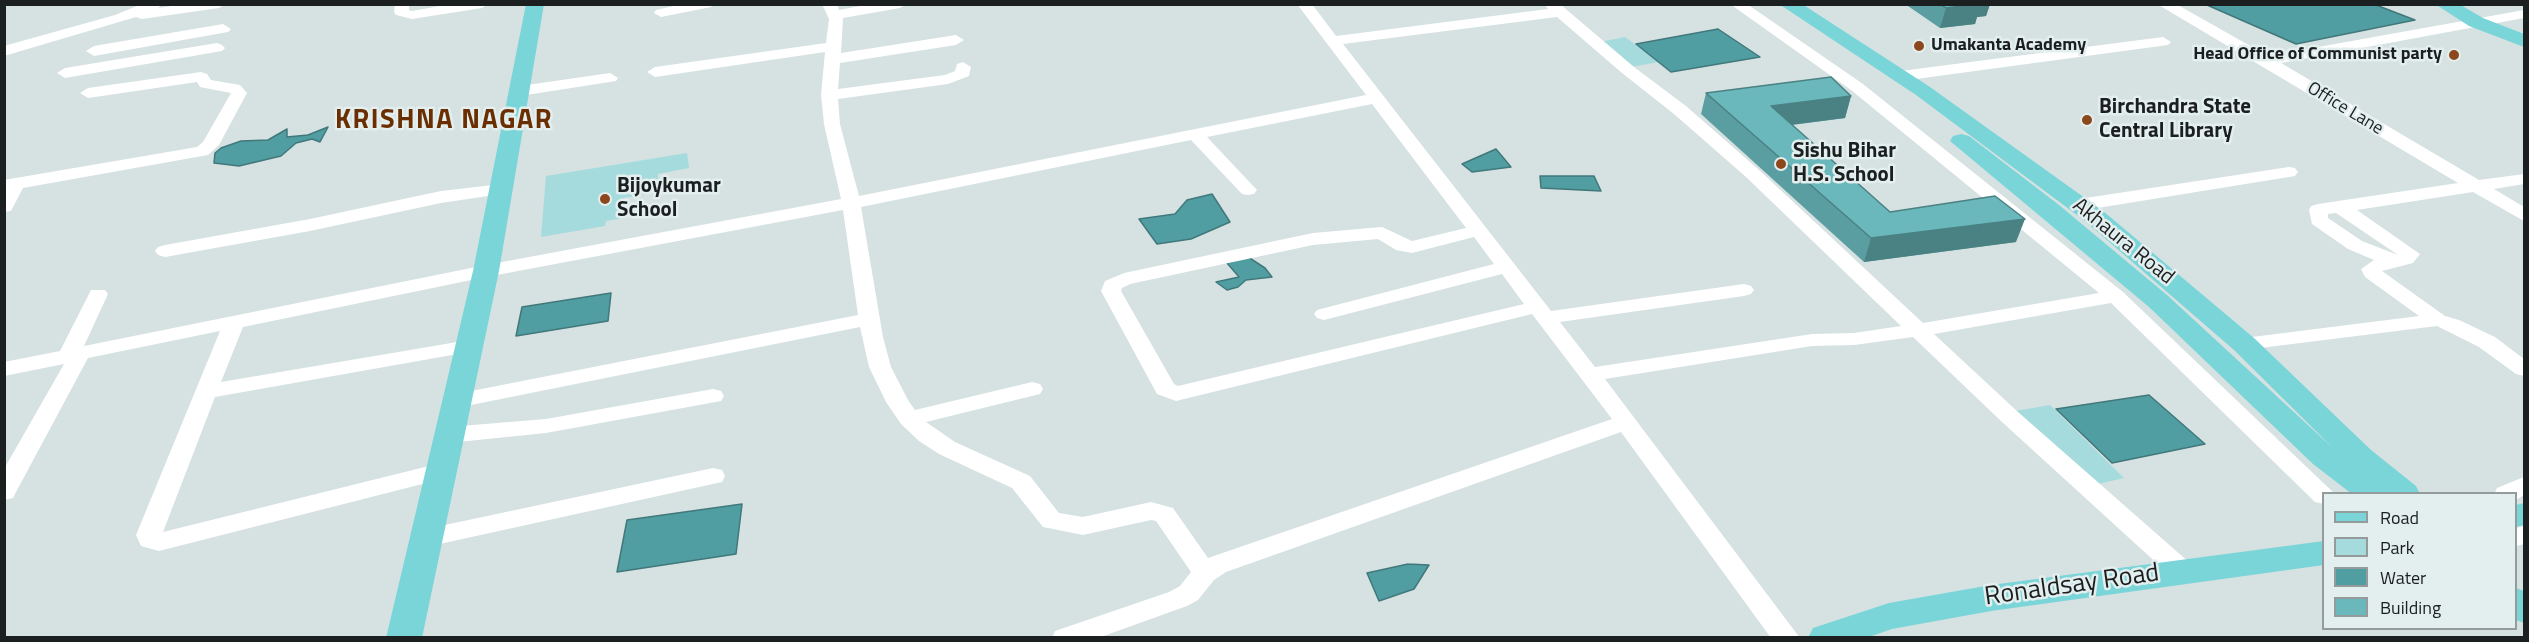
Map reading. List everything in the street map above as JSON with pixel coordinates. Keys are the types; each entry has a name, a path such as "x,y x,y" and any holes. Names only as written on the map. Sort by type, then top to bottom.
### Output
{"main road":[{"path":"404,638 486,271 535,4"},
{"name":"Akhaura Road","path":"1788,4 1901,76 2075,208 2144,257 2244,344 2360,457 2403,492"},
{"path":"2447,4 2524,35"},
{"path":"2486,20 2524,30"},
{"path":"2486,20 2524,41"},
{"path":"1816,23 2075,208 2189,309 2315,436 2355,472 2390,492"},
{"name":"Akhaura Road","path":"1816,23 1880,79 2050,210 2158,301 2324,456 2371,492"},
{"name":"Ronaldsay Road","path":"1847,634 1889,616 1991,598 2322,553"}],"street":[{"path":"4,51 120,18 156,4"},
{"path":"120,18 219,4"},
{"path":"201,77 217,48 233,4"},
{"path":"402,4 401,12 412,15 482,4"},
{"path":"661,13 706,4"},
{"path":"900,4 832,10 834,52 829,95 832,124 850,203 880,367 897,402 909,419 927,436 947,448 1021,482 1044,514 1052,521 1083,526 1151,511 1164,514 1205,573"},
{"path":"1304,4 1476,231 1626,422 1787,638"},
{"path":"1737,4 1857,87 2116,296 2322,494"},
{"name":"Office Lane","path":"2164,4 2266,61 2524,215"},
{"path":"1332,41 1555,8 1628,70 1680,110 1752,173 2087,488 2182,571"},
{"path":"2266,61 2524,15"},
{"path":"4,37 94,26"},
{"path":"94,51 223,29"},
{"path":"655,72 956,40"},
{"path":"1901,76 2163,42"},
{"path":"65,73 217,48"},
{"path":"829,95 948,79 961,75 963,67"},
{"path":"88,93 201,77"},
{"path":"4,207 11,185 196,153 206,149 239,93 234,88 206,84 201,77"},
{"path":"520,91 610,78"},
{"path":"1833,90 1857,87"},
{"path":"4,369 486,271 850,203 1375,98"},
{"path":"1680,110 1704,107"},
{"path":"1195,134 1248,190"},
{"path":"2075,208 2289,172"},
{"path":"2524,179 2478,188 2340,207 2410,254 2409,258 2377,265 2371,269 2372,273 2438,320 2452,324 2487,342 2524,369"},
{"path":"165,251 310,225 441,197 502,189"},
{"path":"1476,231 1412,247 1403,246 1382,233 1312,239 1124,279 1112,285 1111,291 1165,389 1176,394 1541,313 1744,290"},
{"path":"1324,314 1506,267"},
{"path":"4,492 74,356 98,294"},
{"path":"1589,375 1786,343 1854,339 1919,330 2116,296"},
{"path":"456,401 870,320"},
{"path":"2244,344 2438,320"},
{"path":"234,324 172,473 149,535 150,540 167,540 441,471"},
{"path":"207,391 469,346"},
{"path":"909,419 1032,389"},
{"path":"448,435 546,426 713,396"},
{"path":"1065,638 1178,599 1197,586 1205,573 1217,565 1626,422"},
{"path":"426,538 713,476"},
{"path":"2510,492 2524,485"}],"green space":[{"path":"1625,37 1659,62 1631,67 1600,42"},
{"path":"687,153 689,168 658,174 658,180 644,183 646,194 624,198 624,218 606,221 605,226 541,237 546,176"},
{"path":"2050,405 2124,478 2094,485 2015,411"}],"water":[{"path":"2207,5 2376,5 2415,20 2296,44"},
{"path":"1718,29 1760,57 1671,72 1636,44"},
{"path":"328,127 320,142 312,139 296,143 281,156 239,166 214,163 215,153 221,148 241,141 268,140 287,129 287,137 308,135"},
{"path":"1496,149 1511,167 1472,172 1462,164"},
{"path":"1540,176 1594,176 1601,191 1541,188"},
{"path":"1212,194 1230,222 1191,239 1157,244 1139,219 1175,214 1187,200"},
{"path":"1248,257 1265,268 1272,277 1246,280 1238,287 1227,290 1216,282 1239,277 1227,263"},
{"path":"611,293 608,321 516,336 522,307"},
{"path":"2149,395 2205,444 2112,463 2056,409"},
{"path":"742,504 736,554 617,572 627,520"},
{"path":"1408,564 1429,565 1414,589 1379,601 1367,573"}],"building":[{"path":"1940,4 1977,4 1946,8"},
{"path":"1831,77 1851,96 1771,106 1890,212 1995,196 2025,219 1871,238 1706,93"}],"place":[{"name":"Umakanta Academy","path":"1919,46"},
{"name":"Head Office of Communist party","path":"2454,55"},
{"name":"Birchandra State Central Library","path":"2087,120"},
{"name":"Sishu Bihar H.S. School","path":"1781,164"},
{"name":"Bijoykumar School","path":"605,199"}],"district":[{"name":"KRISHNA NAGAR","path":"444,121"}]}
